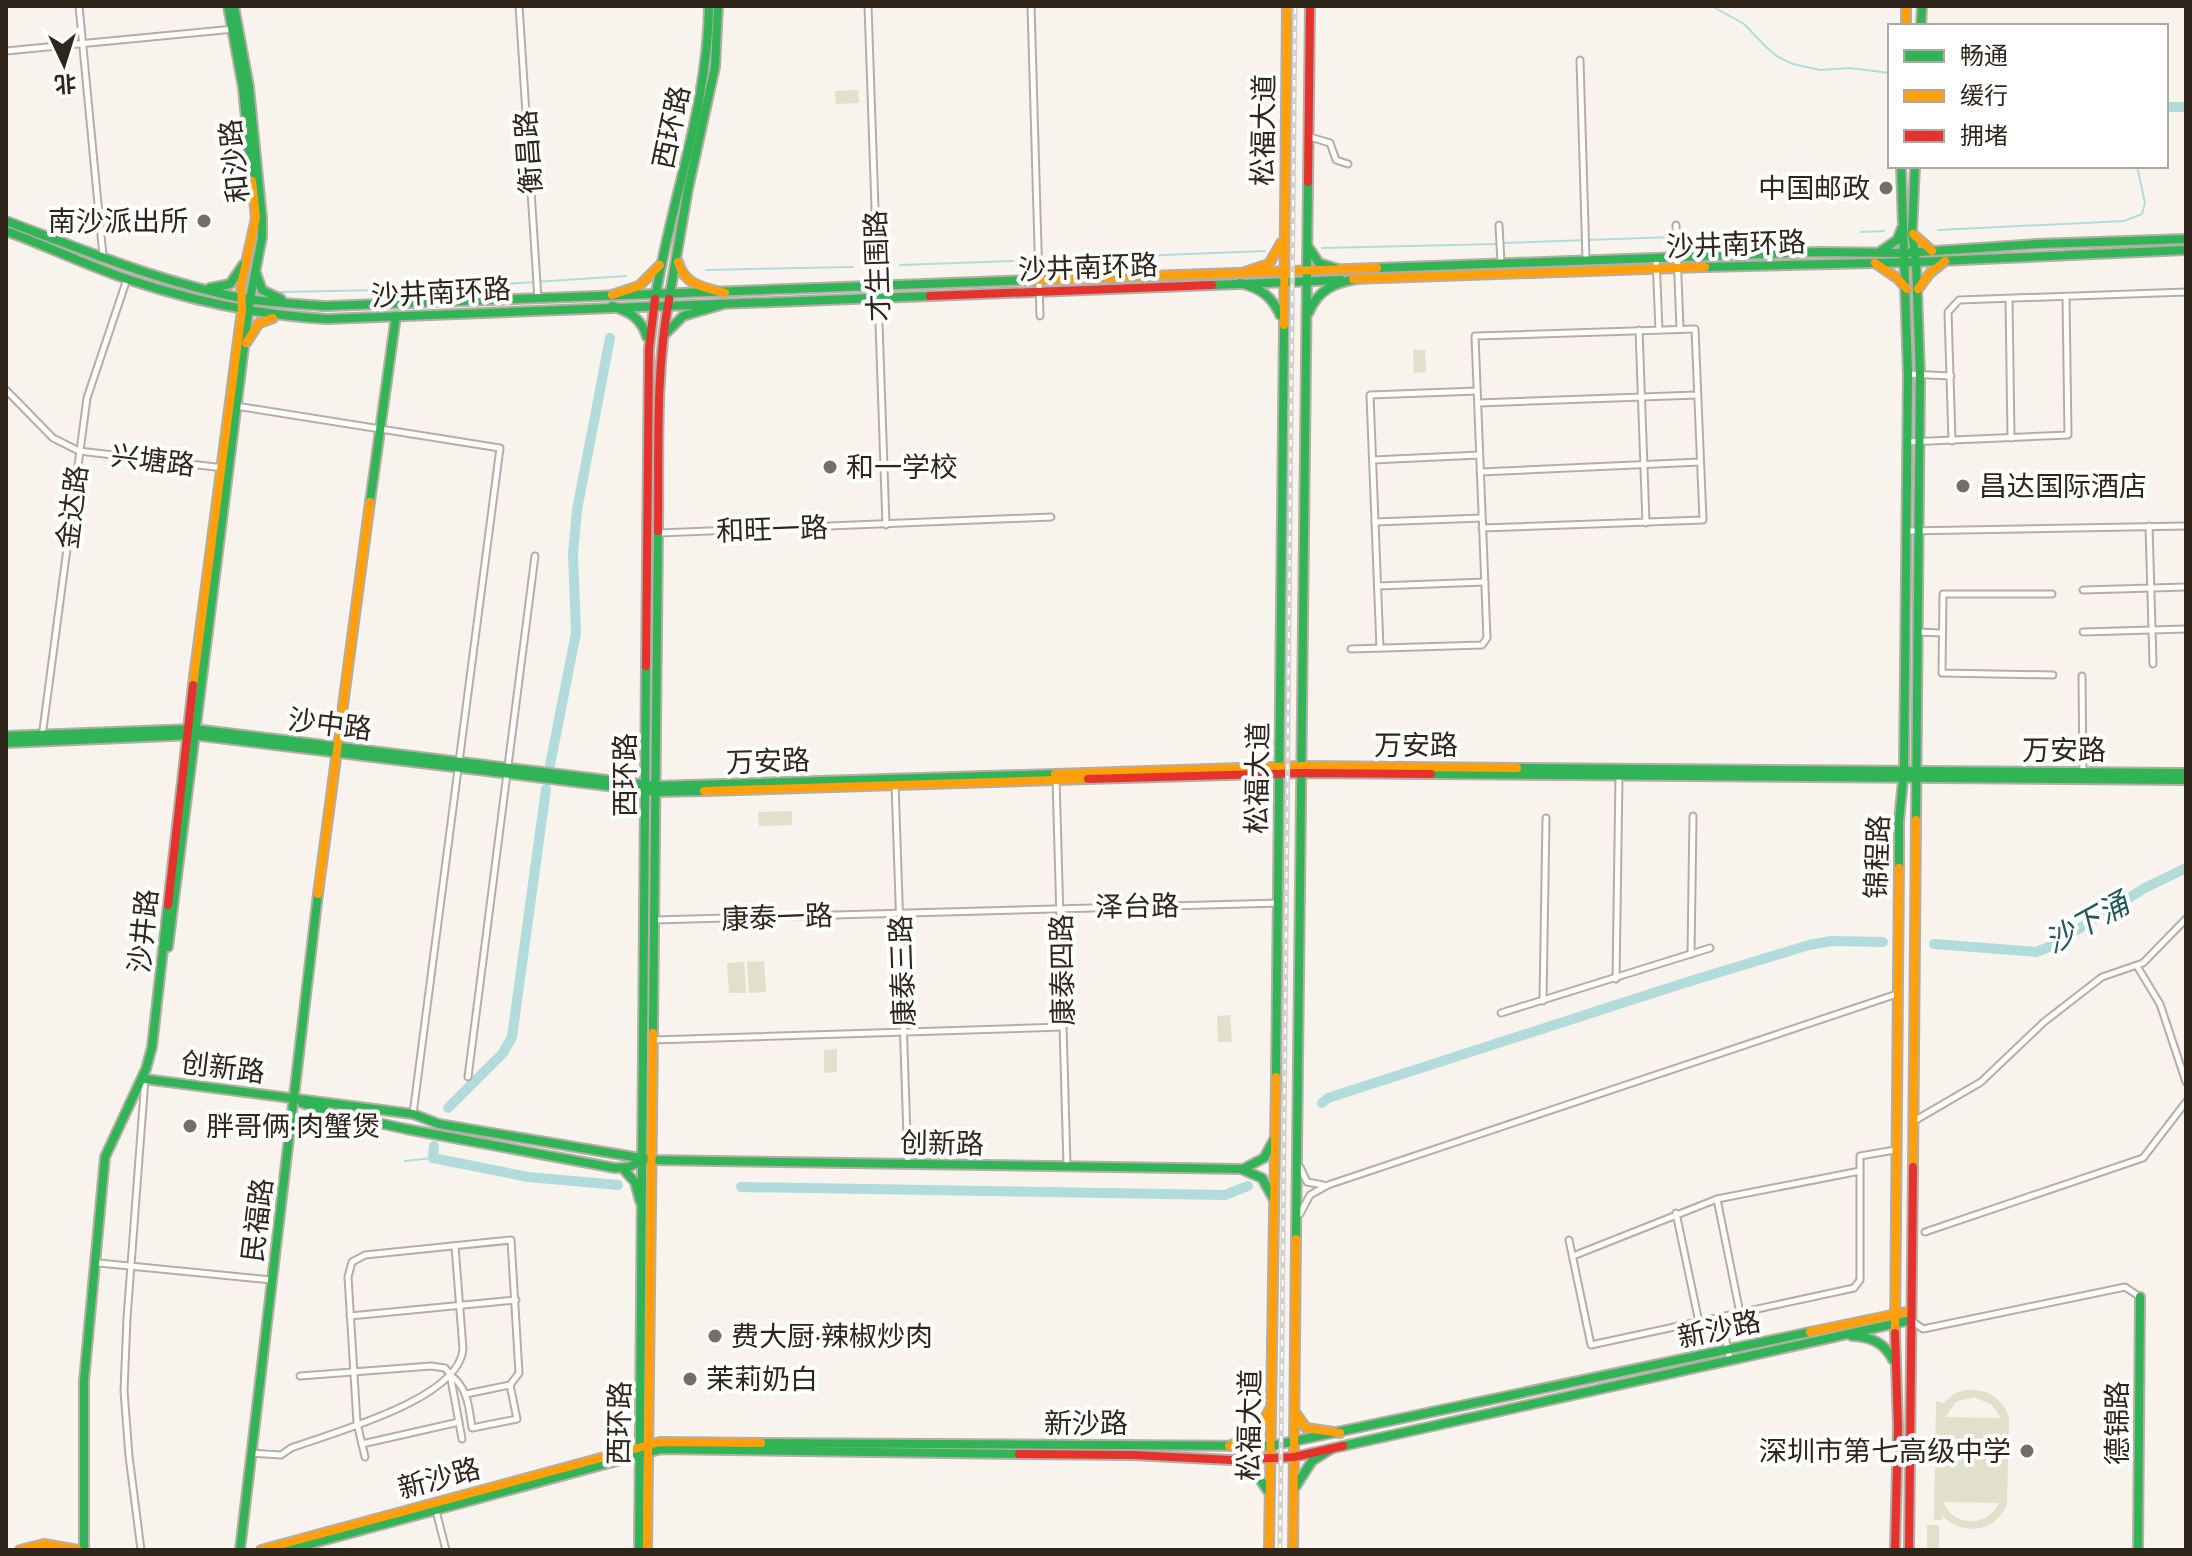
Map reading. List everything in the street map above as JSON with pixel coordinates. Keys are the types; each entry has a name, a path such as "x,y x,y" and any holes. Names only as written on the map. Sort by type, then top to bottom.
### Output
{"main road":[{"name":"和沙路","path":"228,6 249,87 262,218 262,237 245,311"},
{"name":"和沙路","path":"234,6 256,218 241,285 246,298"},
{"name":"西环路","path":"639,1550 645,1450 651,788 649,349 662,261 701,97 709,6"},
{"name":"西环路","path":"647,1550 642,1203 653,1040 651,788 659,428 668,305 713,77 718,6"},
{"name":"松福大道","path":"1269,1550 1287,6"},
{"name":"松福大道","path":"1293,1550 1310,6"},
{"name":"锦程路","path":"1901,168 1903,226 1917,291 1920,375 1909,1550"},
{"name":"锦程路","path":"1895,1550 1898,1427 1894,1292 1899,821 1904,774 1907,289 1915,168"},
{"name":"沙井南环路","path":"6,221 103,257 204,288 246,298 347,306 1770,254 1878,252 1947,260 2186,250"},
{"path":"1878,252 1897,240 1903,226"},
{"path":"1245,272 1265,267 1272,261 1284,230"},
{"name":"沙井南环路","path":"6,231 127,279 245,311 347,319 878,296 1873,262 1932,251 2186,239"},
{"path":"1912,233 1932,251"},
{"path":"1307,239 1309,251 1315,260 1338,269"},
{"path":"678,249 680,271 685,279 692,284 725,293"},
{"path":"204,288 223,287 233,281 249,253"},
{"path":"1917,291 1930,273 1947,260"},
{"path":"612,295 640,286 662,261"},
{"path":"1873,262 1907,289"},
{"path":"255,269 260,287 268,295 306,305"},
{"path":"1306,324 1319,293 1334,284 1356,279"},
{"path":"1240,283 1254,286 1269,295 1283,322"},
{"path":"664,337 683,316 724,304"},
{"path":"612,306 641,320 649,349"},
{"name":"沙井路","path":"233,405 243,349 245,311"},
{"name":"沙井路","path":"86,1550 84,1381 105,1157 146,1069 152,1047 245,311"},
{"path":"243,349 259,323 287,316"},
{"name":"民福路","path":"240,1550 336,750 396,316"},
{"name":"沙井路","path":"86,1550 88,1381 109,1158 156,1048 190,732"},
{"name":"沙中路","path":"6,736 41,738 190,732 651,788"},
{"name":"沙中路","path":"6,743 41,738"},
{"name":"万安路","path":"651,788 1280,770 1916,774 2186,780"},
{"name":"万安路","path":"2083,776 2186,773"},
{"name":"创新路","path":"145,1079 413,1114 439,1124 647,1160 1241,1169"},
{"name":"创新路","path":"295,1098 329,1112 615,1168 629,1167 647,1160"},
{"path":"1241,1169 1254,1166 1266,1158 1275,1138"},
{"path":"1241,1169 1264,1178 1274,1199"},
{"path":"625,1171 635,1182 638,1200 642,1203"},
{"path":"1867,1320 1883,1312 1894,1292"},
{"name":"德锦路","path":"2138,1550 2140,1297"},
{"name":"新沙路","path":"261,1550 671,1441 1271,1446 1842,1335 1911,1316"},
{"name":"新沙路","path":"645,1450 1133,1455 1231,1460 1294,1457 1867,1320 1895,1319"},
{"path":"1842,1335 1871,1337 1883,1344 1895,1365"},
{"path":"1229,1446 1248,1440 1260,1431 1273,1401"},
{"path":"1295,1404 1300,1421 1306,1428 1340,1433"},
{"path":"1294,1495 1305,1468 1320,1454 1331,1449"},
{"path":"1231,1460 1252,1468 1270,1496"},
{"name":"新沙路","path":"288,1550 435,1506"},
{"path":"20,1550 44,1544 78,1550"}],"street":[{"path":"79,6 103,257"},
{"name":"衡昌路","path":"519,6 538,299"},
{"name":"才生围路","path":"868,6 886,525"},
{"path":"1031,6 1040,316"},
{"path":"6,51 236,29"},
{"path":"1580,60 1586,260"},
{"path":"1309,137 1330,143 1336,160 1348,164"},
{"path":"1499,225 1501,263"},
{"path":"1676,225 1680,329"},
{"path":"1769,232 1770,264"},
{"path":"1656,258 1659,330"},
{"name":"金达路","path":"41,738 87,398 127,279"},
{"path":"1952,441 1948,312 1959,300 2186,292"},
{"path":"1907,442 2068,435 2066,297"},
{"path":"2009,299 2011,438"},
{"path":"1351,649 1482,645 1487,638 1485,582 1482,528 1479,455 1475,336 1695,329 1703,520 1482,528"},
{"path":"1639,330 1646,523"},
{"path":"1908,374 1951,376"},
{"name":"兴塘路","path":"6,390 53,438 79,451 225,468"},
{"path":"1380,648 1370,395 1477,391"},
{"path":"1478,403 1697,395"},
{"path":"233,405 500,448 413,1114"},
{"path":"1373,460 1479,455"},
{"path":"1480,472 1700,462"},
{"name":"和旺一路","path":"658,533 1051,517"},
{"path":"1375,522 1482,518"},
{"path":"2149,526 2153,664"},
{"path":"1907,531 2186,526"},
{"path":"468,1077 535,556"},
{"path":"1378,586 1485,582"},
{"path":"2083,590 2186,587"},
{"path":"2052,594 1943,594 1942,673 2053,675"},
{"path":"2083,632 2186,629"},
{"path":"1917,632 1942,633"},
{"path":"2082,676 2083,776"},
{"path":"1616,979 1619,771"},
{"name":"康泰四路","path":"1056,776 1067,1166"},
{"name":"康泰三路","path":"895,782 908,1165"},
{"path":"1691,954 1693,816"},
{"path":"1543,1001 1546,818"},
{"name":"泽台路","path":"900,912 1278,903"},
{"name":"康泰一路","path":"654,920 900,912"},
{"path":"1912,1122 1981,1082 2044,1022 2102,977 2137,966 2153,954 2186,919"},
{"path":"1501,1013 1710,948"},
{"path":"2137,966 2160,1004 2186,1082"},
{"path":"1298,1220 1310,1195 1328,1185 1897,994"},
{"path":"653,1040 1062,1027"},
{"path":"141,1550 124,1391 145,1079"},
{"path":"1925,1232 2143,1158 2186,1102"},
{"path":"1569,1240 1591,1345 1854,1288 1860,1280 1860,1156 1895,1150"},
{"path":"1298,1160 1307,1182 1317,1186 1328,1185"},
{"path":"1573,1256 1717,1199 1860,1171"},
{"path":"1717,1199 1740,1313"},
{"path":"1676,1213 1699,1322"},
{"path":"365,1457 357,1423 349,1316 348,1271 356,1259 365,1255 511,1240 519,1373 510,1385 466,1394"},
{"path":"251,1453 281,1455 291,1448 402,1408 450,1374 463,1356 455,1246"},
{"path":"99,1263 272,1280"},
{"path":"1911,1316 1923,1329 2125,1287 2140,1297"},
{"path":"349,1316 516,1300"},
{"path":"1721,1317 1729,1355"},
{"path":"300,1376 437,1366 445,1368 459,1381 466,1394 472,1428 517,1419 510,1385"},
{"path":"450,1374 462,1439"},
{"path":"362,1444 459,1422"},
{"path":"435,1506 446,1550"}],"green space":[{"path":"858,90 859,103 836,104 835,91"},
{"path":"1413,350 1425,350 1426,372 1414,373"},
{"path":"792,811 792,825 759,826 758,812"},
{"path":"764,961 766,992 749,993 747,962"},
{"path":"744,962 746,993 729,993 727,963"},
{"path":"1230,1015 1232,1042 1218,1042 1217,1016"},
{"path":"837,1049 837,1072 824,1073 824,1050"},
{"path":"1965,1390 1987,1392 2003,1404 2009,1418 2007,1504 1995,1521 1978,1528 1960,1527 1943,1516 1942,1520 1934,1520 1936,1401 1943,1403","holes":["1974,1397 1992,1405 2001,1418 1945,1417 1956,1402","1943,1502 1999,1503 1987,1517 1971,1521 1955,1516"]},
{"path":"1927,1525 1939,1525 1939,1548 1927,1548"}],"waterway":[{"path":"1712,6 1744,24 1778,57 1793,64 1820,70 1850,68 1888,73"},
{"path":"2168,107 2186,107"},
{"path":"1938,230 2124,221 2142,214 2145,203 2137,168"},
{"path":"1861,232 1884,231"},
{"path":"1503,243 1757,234"},
{"path":"1322,248 1497,244"},
{"path":"1062,259 1265,251"},
{"path":"900,265 1013,261"},
{"path":"706,270 853,267"},
{"path":"280,292 430,289 626,276"},
{"path":"550,765 576,633 573,554 577,510 610,338"},
{"path":"448,1108 503,1053 512,1037 546,789"},
{"name":"沙下涌","path":"1934,944 2036,952 2145,888 2186,868"},
{"path":"1322,1103 1328,1098 1809,945 1832,941 1883,942"},
{"path":"434,1146 433,1158 528,1177 618,1185"},
{"path":"405,1161 433,1158"},
{"path":"741,1187 1225,1195 1248,1186"}],"railway":[{"path":"1280,1550 1295,6"}],"traffic: fast":[{"path":"228,6 243,88 252,181"},
{"path":"168,947 250,299 262,237 249,87 234,6"},
{"path":"655,299 696,117 707,44 709,6"},
{"path":"669,299 688,189 715,67 718,6"},
{"path":"1921,24 1922,6"},
{"path":"1899,868 1904,770 1908,374 1901,168"},
{"path":"1915,168 1912,233 1920,375 1916,820"},
{"path":"1296,1239 1308,182"},
{"path":"6,221 122,264 211,291 262,301 327,306 1032,280"},
{"path":"1881,251 1897,240 1902,228"},
{"path":"6,231 112,274 176,294 226,306 327,319 930,296"},
{"path":"1377,268 1820,252 1905,253 2037,244 2186,239"},
{"path":"1309,248 1319,263 1338,269"},
{"path":"1705,267 1916,262 2186,250"},
{"path":"210,288 230,284 243,265"},
{"path":"256,273 262,290 281,299"},
{"path":"1309,312 1317,298 1328,289 1356,279"},
{"path":"1212,285 1341,280"},
{"path":"1240,283 1264,294 1280,315"},
{"path":"666,333 683,316 724,304"},
{"path":"612,306 634,317 647,337"},
{"path":"370,502 396,316"},
{"path":"1276,1077 1284,325"},
{"path":"653,1033 658,531"},
{"path":"639,1550 646,666"},
{"path":"6,736 194,729 656,786 1055,774"},
{"path":"6,743 193,735 656,792 704,791"},
{"path":"1517,768 2186,773"},
{"path":"1431,774 2186,780"},
{"path":"240,1550 318,894"},
{"path":"84,1550 84,1381 105,1157 146,1069 152,1047 168,905"},
{"path":"145,1079 413,1114 439,1124 652,1160 1241,1169 1262,1178 1273,1198"},
{"path":"302,1103 406,1129 615,1168 629,1167 643,1160"},
{"path":"1243,1169 1264,1158 1275,1138"},
{"path":"625,1171 635,1182 640,1201"},
{"path":"2138,1550 2140,1297"},
{"path":"1343,1446 1911,1320"},
{"path":"761,1443 1271,1446 1810,1332"},
{"path":"1852,1336 1876,1342 1893,1360"},
{"path":"288,1550 661,1449 1019,1454"},
{"path":"1296,1486 1312,1461 1331,1449"},
{"path":"1231,1460 1252,1468 1268,1491"}],"traffic: slow":[{"path":"1284,325 1287,6"},
{"path":"1906,6 1906,24"},
{"path":"193,685 242,310 241,285 256,218 252,181"},
{"path":"1913,234 1932,251"},
{"path":"1245,272 1269,264 1281,243"},
{"path":"1918,289 1930,273 1945,261"},
{"path":"678,262 690,281 725,293"},
{"path":"1875,263 1907,289"},
{"path":"612,295 639,286 660,265"},
{"path":"1353,279 1705,267"},
{"path":"1032,280 1377,268"},
{"path":"246,343 259,323 273,318"},
{"path":"318,894 370,502"},
{"path":"1055,774 1303,766 1517,768"},
{"path":"704,791 1088,779"},
{"path":"1913,1167 1916,820"},
{"path":"1895,1333 1899,868"},
{"path":"647,1550 653,1033"},
{"path":"1269,1550 1276,1077"},
{"path":"1293,1550 1296,1239"},
{"path":"1810,1332 1911,1311"},
{"path":"1229,1446 1256,1434 1270,1409"},
{"path":"1297,1415 1306,1428 1340,1433"},
{"path":"261,1550 660,1442 761,1443"},
{"path":"20,1550 44,1544 78,1550"}],"traffic: jam":[{"path":"1308,182 1310,6"},
{"path":"930,296 1212,285"},
{"path":"646,666 649,349 655,299"},
{"path":"658,531 660,385 669,299"},
{"path":"168,905 193,685"},
{"path":"1088,779 1303,773 1431,774"},
{"path":"1909,1550 1913,1167"},
{"path":"1895,1333 1898,1427 1895,1550"},
{"path":"1019,1454 1231,1460 1294,1457 1343,1446"}],"place":[{"name":"中国邮政","path":"1886,188"},
{"name":"南沙派出所","path":"204,221"},
{"name":"和一学校","path":"830,467"},
{"name":"昌达国际酒店","path":"1963,486"},
{"name":"胖哥俩·肉蟹煲","path":"190,1126"},
{"name":"费大厨·辣椒炒肉","path":"715,1336"},
{"name":"茉莉奶白","path":"690,1379"},
{"name":"深圳市第七高级中学","path":"2027,1451"}]}
